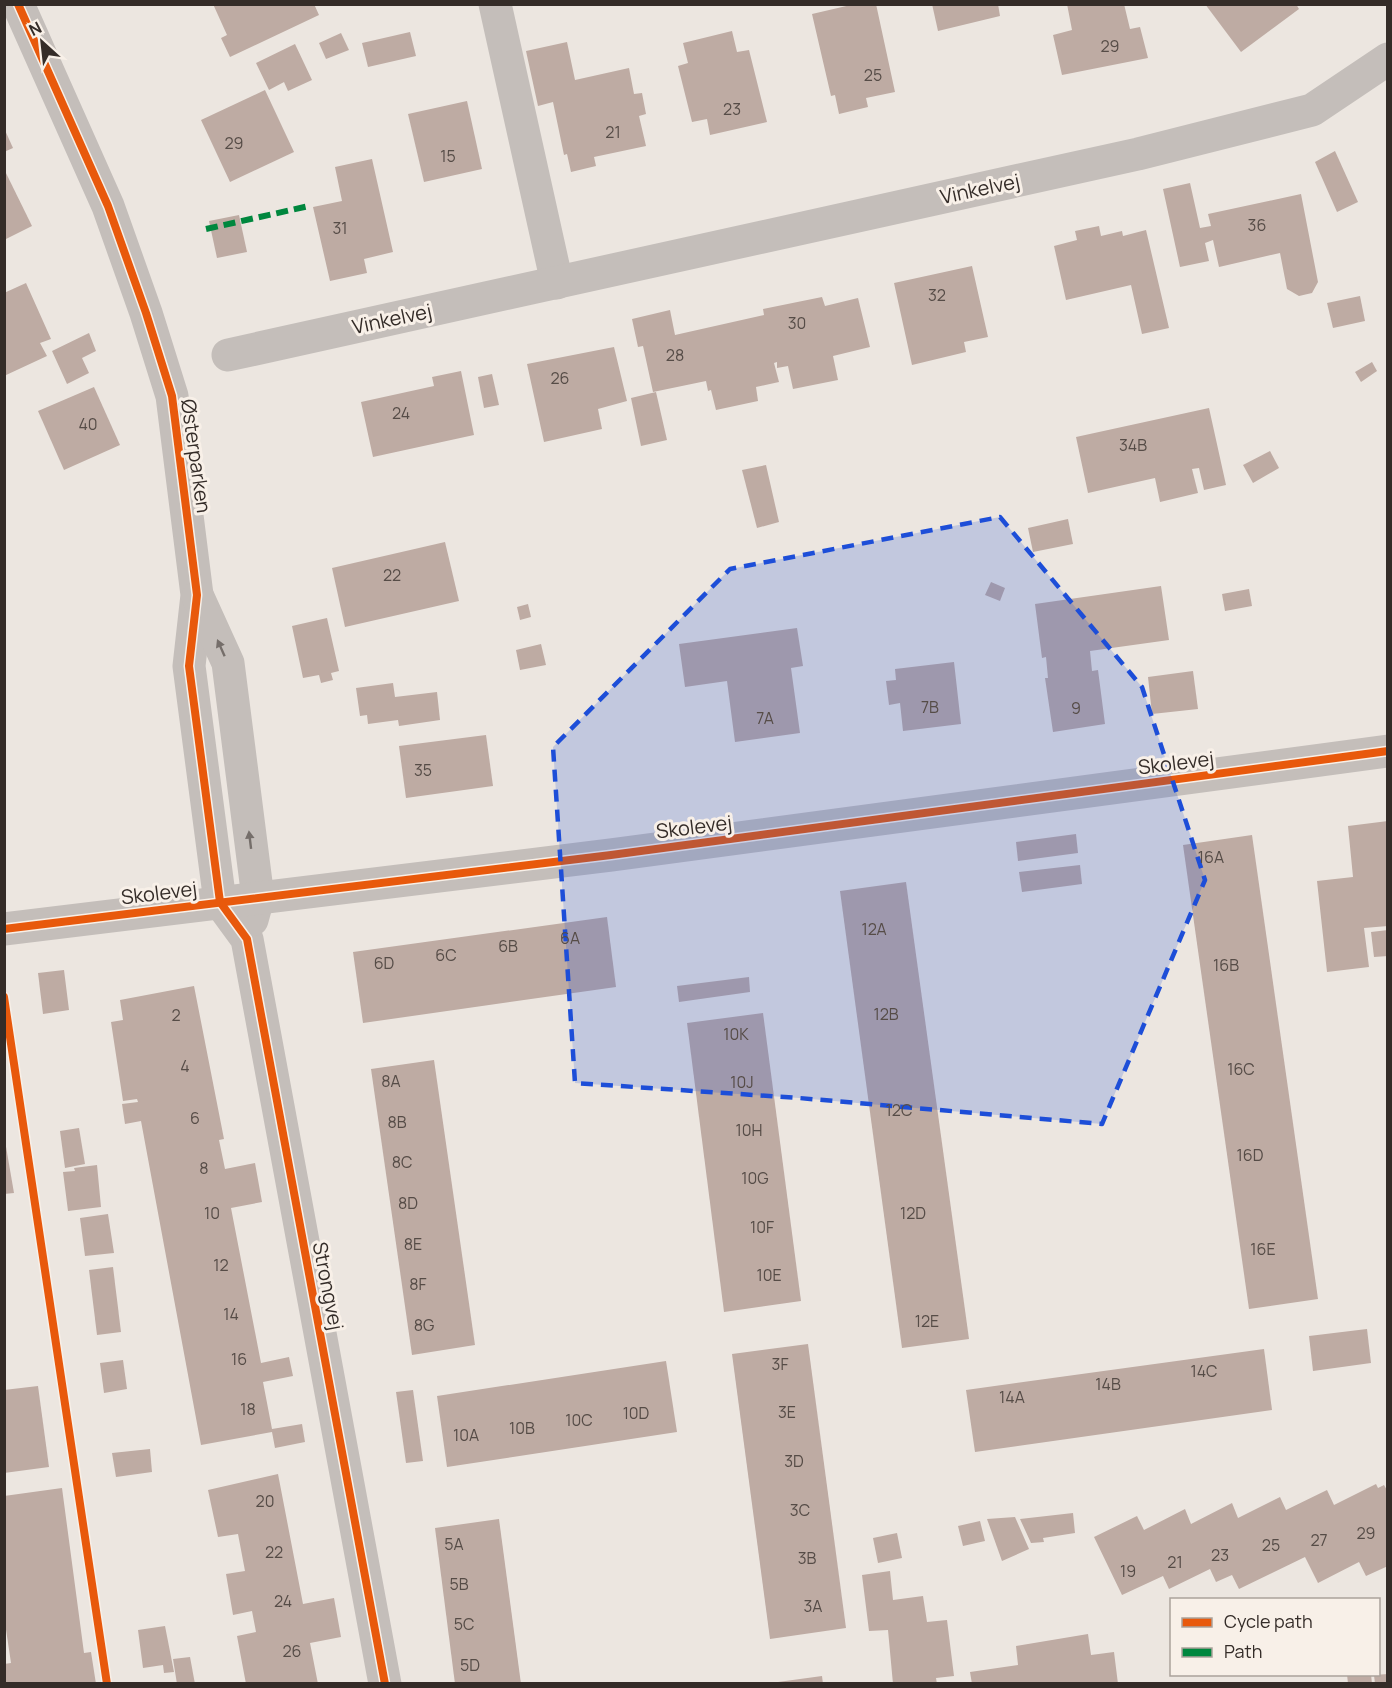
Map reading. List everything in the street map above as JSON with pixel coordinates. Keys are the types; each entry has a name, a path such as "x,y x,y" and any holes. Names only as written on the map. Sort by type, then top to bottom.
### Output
{"street":[{"name":"Østerparken","path":"18,4 112,217 172,396 197,595 189,666 220,902"},
{"path":"495,4 557,283"},
{"name":"Vinkelvej","path":"228,355 1138,154 1312,110 1388,59"},
{"name":"Østerparken","path":"197,595 228,663 258,898"},
{"name":"Skolevej","path":"4,929 646,850 1388,751"},
{"name":"Strongvej","path":"258,898 247,939 385,1683"},
{"name":"Strongvej","path":"220,902 247,939"}],"highlighted area":[{"path":"1000,517 1142,687 1205,880 1102,1124 799,1098 575,1083 553,747 730,569"}],"building":[{"path":"213,4 314,4 319,15 230,57 221,38 227,35"},
{"path":"855,4 876,4 895,92 866,98 868,107 839,114 835,95 831,96 812,14"},
{"path":"932,4 998,4 1000,16 938,31"},
{"path":"1067,4 1124,4 1130,29 1140,27 1148,58 1062,75 1053,35 1072,30"},
{"path":"1205,4 1296,4 1299,9 1241,52"},
{"path":"732,31 737,52 749,50 767,122 710,135 707,119 692,122 678,66 688,63 683,43"},
{"path":"410,32 416,56 368,67 362,43"},
{"path":"341,33 349,50 326,59 319,43"},
{"path":"567,42 575,80 629,68 634,94 642,93 646,114 639,116 646,146 594,157 596,166 571,172 567,154 564,155 553,102 538,106 526,51"},
{"path":"295,44 312,80 288,91 284,82 269,90 256,63"},
{"path":"265,90 294,152 230,182 201,120"},
{"path":"467,101 482,169 424,182 408,114"},
{"path":"4,128 13,148 4,152"},
{"path":"1335,151 1358,202 1337,212 1315,162"},
{"path":"372,159 393,252 364,259 367,273 330,281 313,207 342,201 335,167"},
{"path":"4,169 32,226 4,240"},
{"path":"1190,183 1200,228 1211,226 1208,214 1301,194 1318,282 1312,293 1299,296 1287,289 1280,253 1219,267 1213,240 1205,243 1209,261 1180,267 1163,189"},
{"path":"239,215 247,252 217,258 209,221"},
{"path":"1099,226 1101,236 1122,231 1123,236 1146,230 1169,328 1142,334 1131,285 1066,300 1054,246 1077,240 1075,231"},
{"path":"972,266 988,337 964,342 966,352 912,365 894,283"},
{"path":"26,283 51,339 40,343 47,356 4,376 4,293"},
{"path":"1360,296 1365,321 1333,328 1327,303"},
{"path":"822,297 825,306 858,298 870,347 833,356 838,380 793,389 788,366 777,368 777,362 774,363 779,382 756,387 758,401 716,410 706,381 653,392 643,346 638,347 632,319 670,310 675,335 764,315 763,309"},
{"path":"89,333 96,351 82,358 89,373 67,384 52,351"},
{"path":"614,347 627,401 598,409 602,429 544,442 527,364"},
{"path":"1372,362 1377,371 1361,382 1355,372"},
{"path":"461,371 474,435 373,457 361,402 434,386 432,377"},
{"path":"492,374 499,405 484,408 478,377"},
{"path":"94,387 120,445 64,470 38,411"},
{"path":"656,392 667,440 641,446 631,398"},
{"path":"1209,408 1226,485 1204,490 1199,468 1192,469 1198,493 1160,502 1155,478 1088,493 1076,437"},
{"path":"1270,451 1279,468 1253,483 1243,465"},
{"path":"766,465 779,522 757,528 742,470"},
{"path":"1068,519 1073,544 1033,552 1028,528"},
{"path":"445,542 459,601 345,627 332,568"},
{"path":"991,582 1005,588 1000,601 985,595"},
{"path":"1161,586 1169,640 1090,651 1092,671 1098,670 1105,724 1053,732 1045,678 1048,678 1046,657 1042,658 1035,604"},
{"path":"1249,589 1252,606 1225,611 1222,594"},
{"path":"528,604 531,617 520,620 517,607"},
{"path":"327,618 339,671 331,673 333,680 321,683 319,675 303,678 292,626"},
{"path":"797,628 803,666 791,668 800,733 735,742 727,681 685,687 679,644"},
{"path":"541,644 546,665 520,670 516,650"},
{"path":"954,662 961,724 903,731 900,703 889,705 886,681 896,680 895,669"},
{"path":"1193,671 1198,709 1152,714 1148,677"},
{"path":"393,683 395,697 437,692 440,720 399,726 398,720 368,724 367,715 360,716 356,688"},
{"path":"486,735 493,786 406,798 399,746"},
{"path":"1388,821 1388,926 1364,928 1369,967 1327,972 1317,881 1353,877 1348,826"},
{"path":"1076,834 1078,853 1018,861 1016,842"},
{"path":"1252,835 1318,1299 1249,1309 1183,845"},
{"path":"1080,865 1082,884 1022,892 1019,872"},
{"path":"906,882 969,1339 902,1348 840,891"},
{"path":"607,917 616,987 363,1023 353,952"},
{"path":"1388,930 1388,956 1374,957 1371,932"},
{"path":"64,970 69,1010 43,1014 38,973"},
{"path":"749,977 750,992 679,1002 677,986"},
{"path":"194,986 224,1139 219,1140 225,1169 255,1163 262,1202 231,1208 261,1363 289,1357 293,1376 263,1382 272,1429 302,1424 305,1442 275,1448 272,1432 201,1445 141,1121 125,1124 122,1104 138,1102 137,1099 123,1101 111,1022 123,1020 120,1000"},
{"path":"763,1013 801,1301 724,1312 687,1023"},
{"path":"434,1060 475,1345 412,1355 371,1069"},
{"path":"79,1128 85,1164 65,1168 60,1131"},
{"path":"4,1135 14,1193 4,1194"},
{"path":"97,1165 101,1207 68,1211 63,1172"},
{"path":"108,1214 114,1253 85,1256 80,1218"},
{"path":"113,1267 121,1332 97,1335 89,1270"},
{"path":"1367,1329 1371,1363 1313,1371 1309,1336"},
{"path":"808,1344 846,1628 770,1639 732,1354"},
{"path":"1264,1349 1272,1410 975,1452 966,1390"},
{"path":"123,1360 127,1389 104,1393 100,1363"},
{"path":"666,1361 677,1432 447,1467 437,1396"},
{"path":"38,1386 49,1467 4,1473 4,1390"},
{"path":"413,1390 423,1461 406,1463 396,1392"},
{"path":"150,1449 152,1472 116,1477 112,1453"},
{"path":"278,1474 303,1604 334,1598 341,1637 310,1643 318,1684 246,1684 237,1636 256,1632 252,1611 233,1615 226,1574 245,1571 238,1534 218,1537 208,1490"},
{"path":"1376,1484 1378,1488 1384,1485 1388,1492 1388,1566 1366,1576 1359,1562 1318,1583 1305,1557 1239,1589 1232,1575 1216,1582 1210,1569 1169,1589 1163,1576 1122,1595 1094,1537 1137,1516 1144,1530 1185,1509 1191,1524 1232,1503 1238,1518 1280,1497 1286,1510 1327,1490 1334,1505"},
{"path":"62,1488 84,1653 91,1652 96,1684 4,1684 4,1664 11,1663 4,1616 4,1496"},
{"path":"1073,1513 1075,1533 1043,1538 1044,1542 1031,1543 1020,1519"},
{"path":"1015,1517 1029,1549 1002,1561 987,1519"},
{"path":"499,1519 521,1684 455,1684 435,1528"},
{"path":"980,1521 985,1541 963,1546 958,1526"},
{"path":"897,1533 902,1558 878,1563 873,1538"},
{"path":"890,1571 893,1600 923,1596 927,1622 947,1620 954,1676 936,1678 937,1684 893,1684 888,1630 869,1631 862,1575"},
{"path":"165,1626 174,1672 164,1673 163,1665 143,1668 138,1630"},
{"path":"1088,1634 1091,1655 1114,1652 1118,1684 972,1684 970,1672 1018,1665 1016,1646"},
{"path":"190,1657 195,1684 177,1684 173,1659"},
{"path":"1388,1674 1388,1684 1375,1684 1374,1676"},
{"path":"822,1676 823,1684 778,1684 778,1682"},
{"path":"1347,1676 1371,1676 1372,1684 1348,1684"}],"marked path":[{"path":"206,229 309,206"}],"cycle path":[{"path":"18,4 108,206 146,313 172,396 197,595 189,666 220,902 247,939 385,1684"},
{"path":"4,929 611,855 1388,751"},
{"path":"4,997 107,1684"}]}
